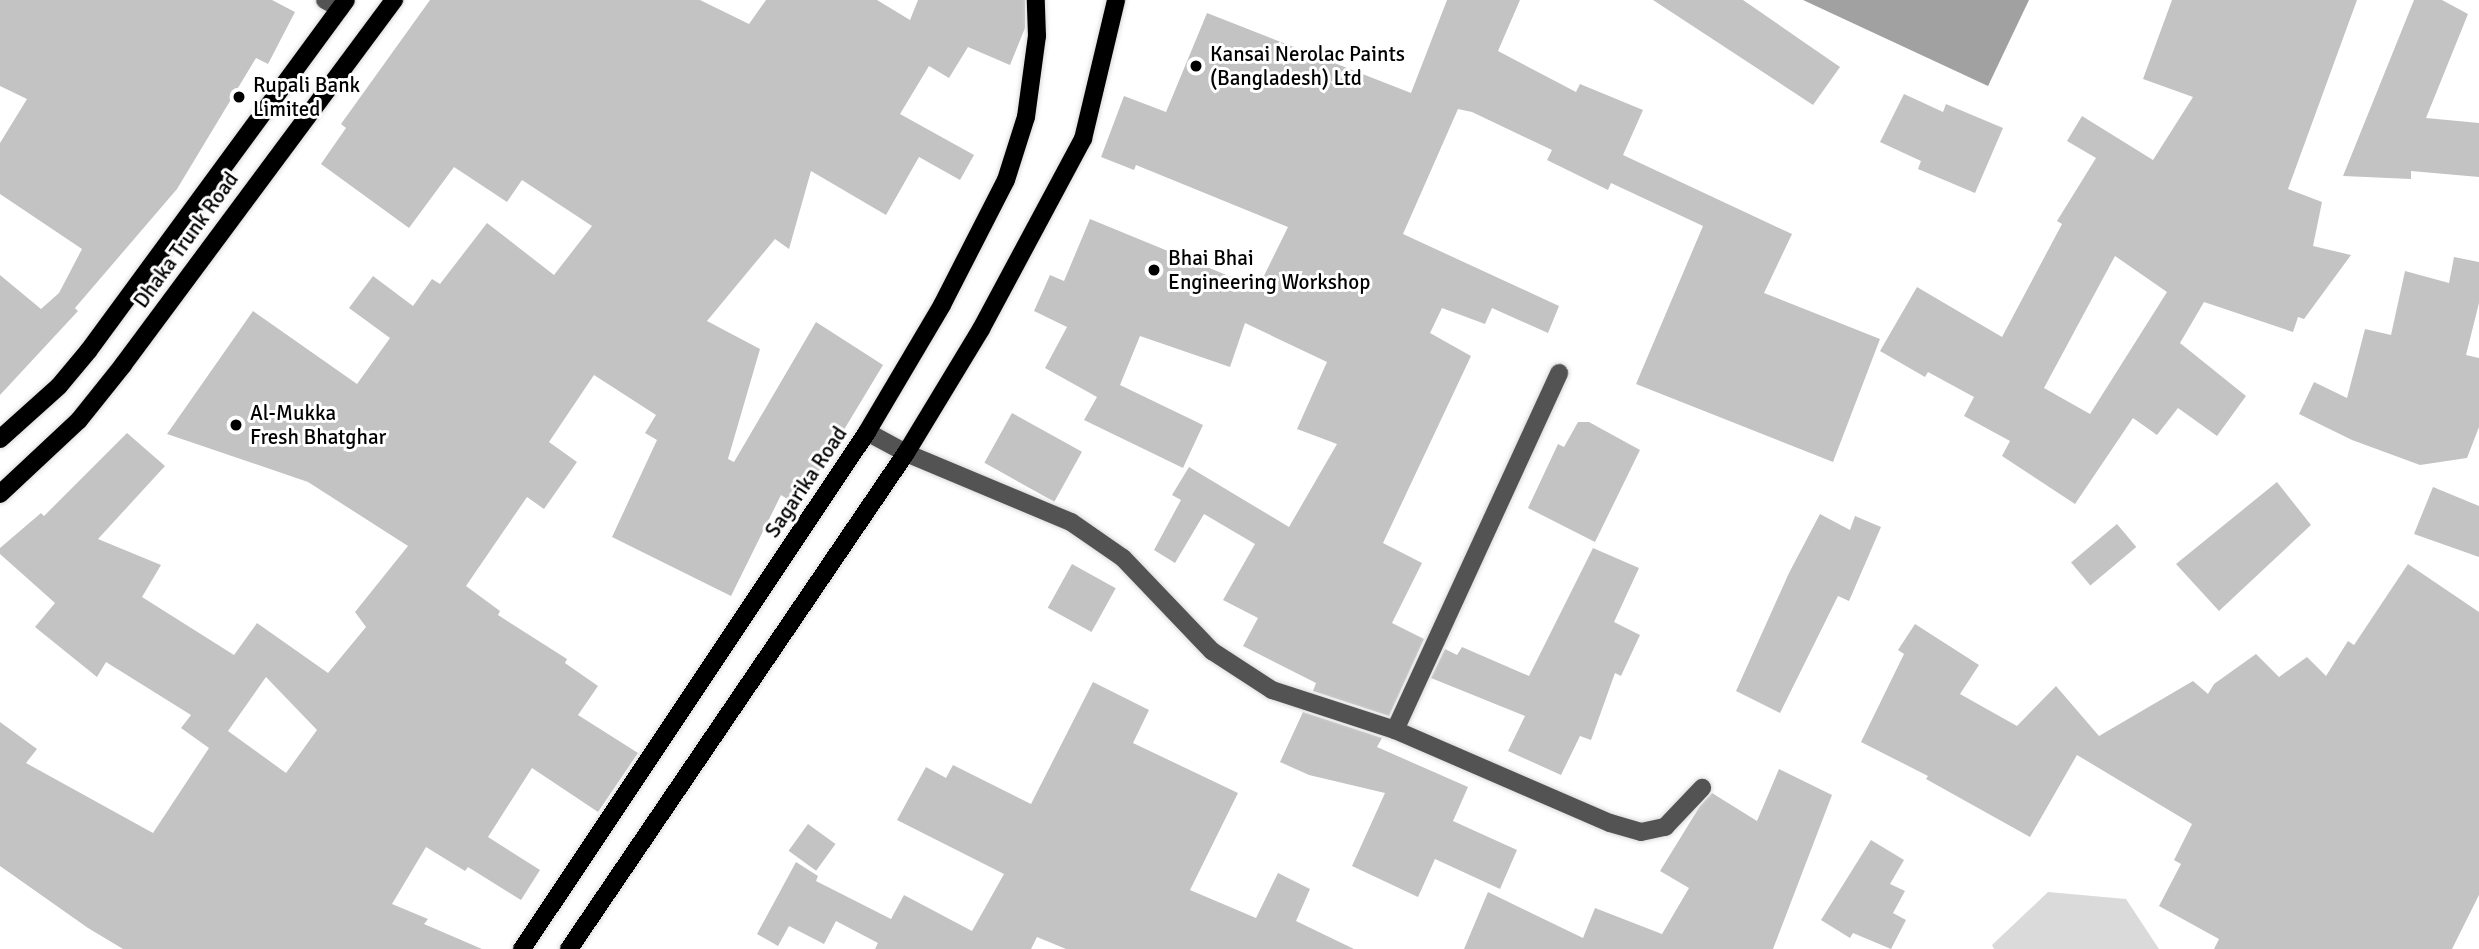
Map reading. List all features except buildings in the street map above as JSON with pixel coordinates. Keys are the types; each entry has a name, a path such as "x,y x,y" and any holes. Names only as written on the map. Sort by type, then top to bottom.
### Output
{"main road":[{"name":"Dhaka Trunk Road","path":"0,494 79,420 123,365 394,0"},
{"name":"Sagarika Road","path":"522,949 867,432 942,305 1006,180 1026,117 1037,36 1036,0"},
{"path":"569,949 906,453 981,328 1083,139 1116,0"},
{"name":"Dhaka Trunk Road","path":"0,439 59,386 89,350 337,3"}],"street":[{"path":"1395,730 1559,373"},
{"path":"867,432 906,453 1071,522 1123,558 1212,651 1272,690 1395,730 1610,823 1641,832 1665,827 1702,788"}],"shaded area":[{"path":"1803,0 2029,0 1988,86"},
{"path":"2048,892 2126,899 2159,949 1994,949 1992,945"}],"place":[{"name":"Kansai Nerolac Paints (Bangladesh) Ltd","path":"1196,66"},
{"name":"Rupali Bank Limited","path":"239,97"},
{"name":"Bhai Bhai Engineering Workshop","path":"1154,270"},
{"name":"Al-Mukka Fresh Bhatghar","path":"236,425"}]}
